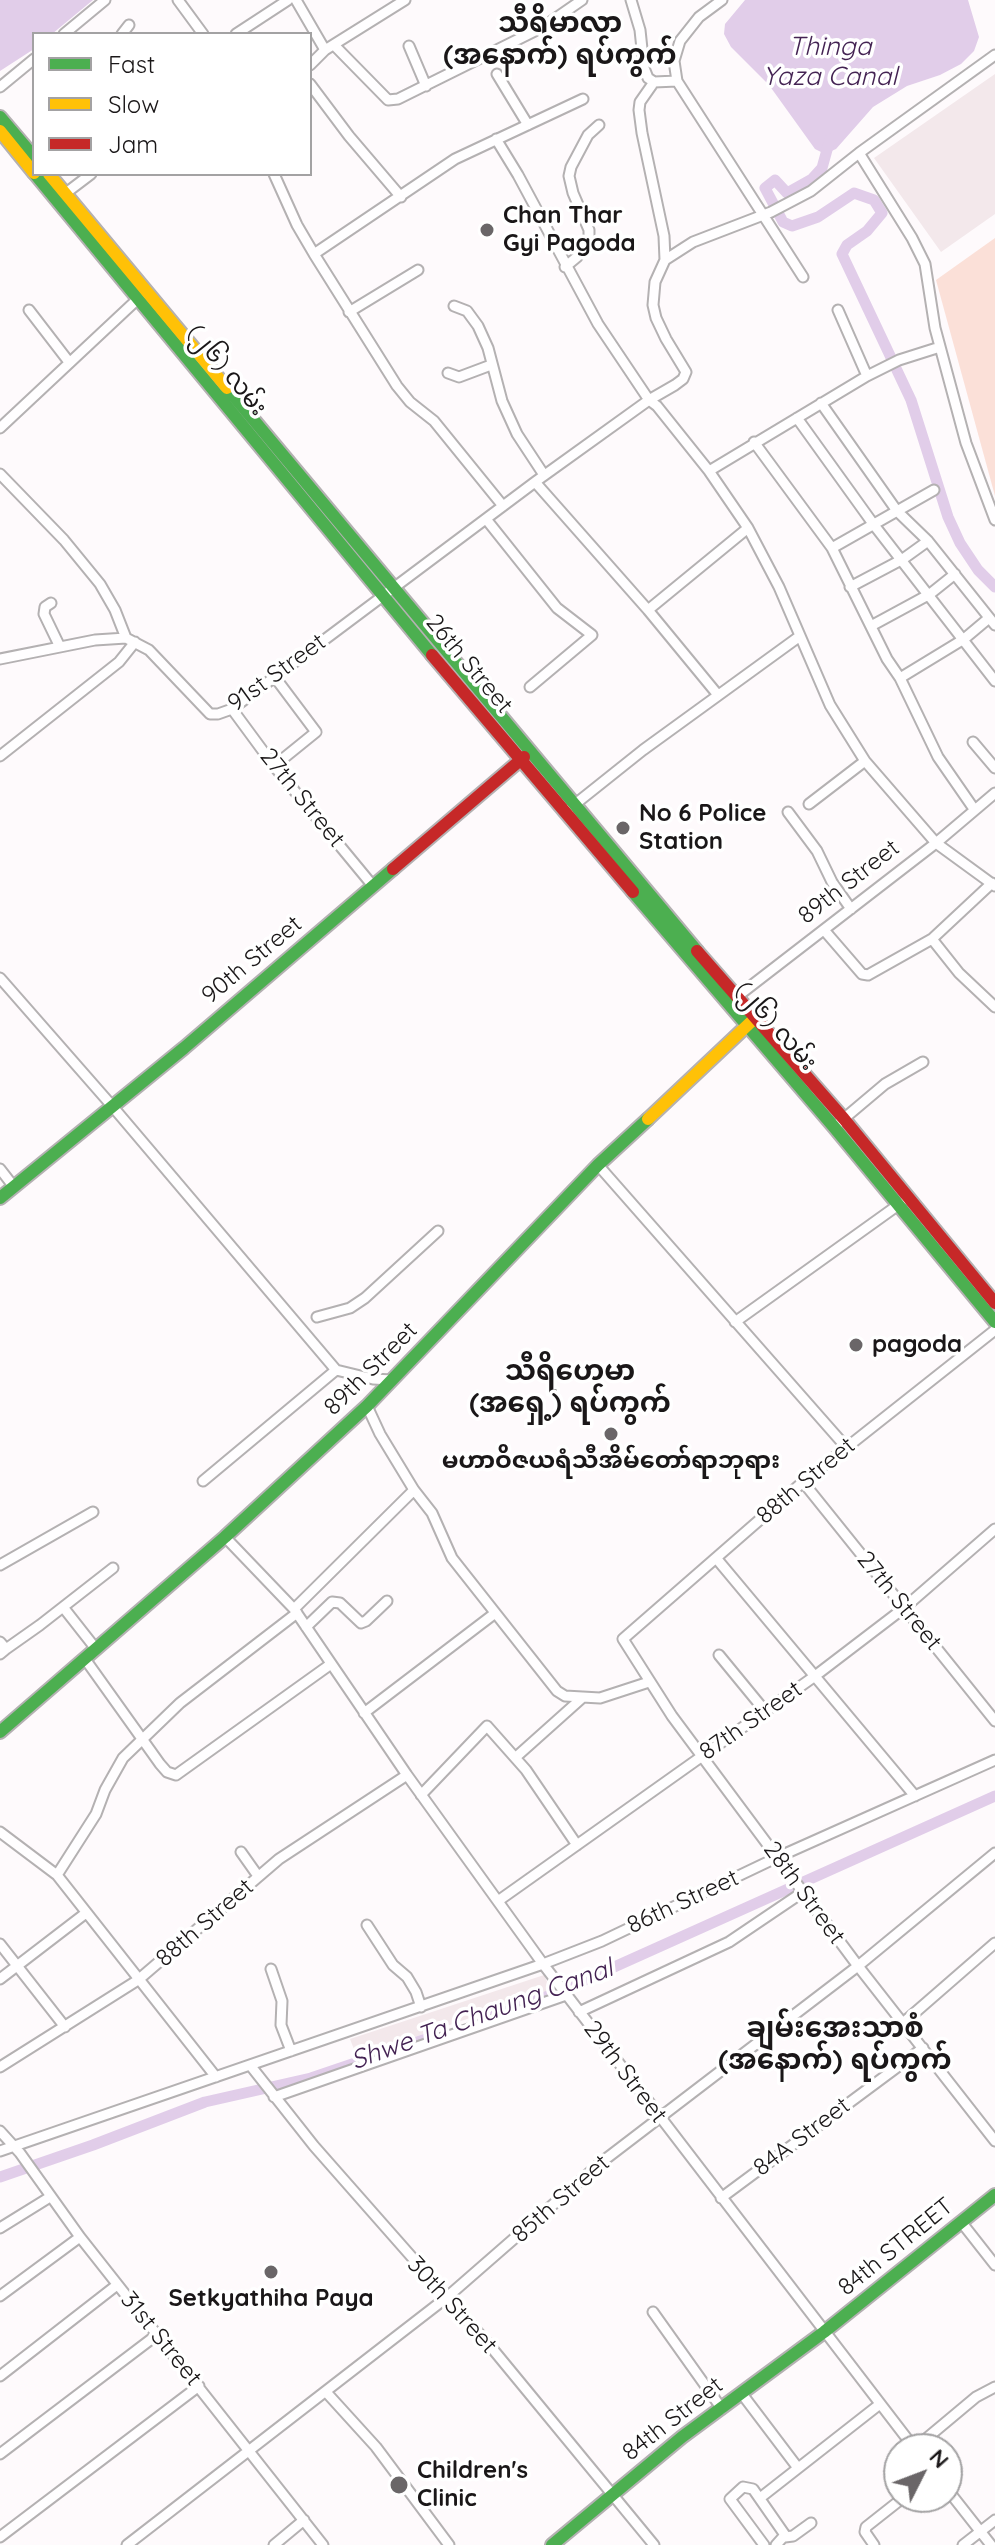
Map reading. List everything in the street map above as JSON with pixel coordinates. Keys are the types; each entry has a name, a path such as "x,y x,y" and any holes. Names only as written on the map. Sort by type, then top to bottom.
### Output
{"main road":[{"name":"(၂၆) လမ်း","path":"0,117 32,164"},
{"name":"(၂၆) လမ်း","path":"0,131 32,164"},
{"name":"(၂၆) လမ်း","path":"43,176 388,592"},
{"name":"(၂၆) လမ်း","path":"50,176 62,197"},
{"name":"26th Street","path":"388,592 525,756"},
{"name":"(၂၆) လမ်း","path":"525,756 839,1123 995,1322"},
{"name":"90th Street","path":"0,1198 113,1107 525,756"},
{"name":"89th Street","path":"0,1732 225,1537 367,1406 598,1165 751,1022"},
{"name":"(၂၆) လမ်း","path":"903,1201 995,1303"},
{"name":"84th STREET","path":"824,2332 995,2195"},
{"name":"84th Street","path":"552,2545 824,2332"}],"street":[{"path":"66,32 105,0"},
{"path":"178,0 202,32"},
{"path":"239,32 288,0"},
{"path":"296,0 330,48 388,100 398,99 426,86 543,27 582,0"},
{"path":"312,63 330,48 405,0"},
{"path":"722,0 699,17 680,41 674,61 677,81 768,213 803,277"},
{"path":"635,2 648,78 654,82 677,81"},
{"path":"124,32 129,25"},
{"path":"409,46 426,86"},
{"path":"665,260 693,242 768,213 811,191 995,55"},
{"path":"0,87 32,61"},
{"path":"497,74 528,125"},
{"path":"654,82 640,102 639,110 664,236 665,260"},
{"path":"312,87 401,197"},
{"path":"314,254 455,159 583,99"},
{"path":"565,267 577,257 589,236 573,193 569,176 571,167 588,135 599,125"},
{"path":"496,139 598,324 649,400 709,471 748,528 779,587 830,705 865,761 936,843 994,884 932,939 865,975 824,930"},
{"path":"859,153 925,264 940,347 973,467 995,520"},
{"path":"62,197 88,176"},
{"path":"275,176 297,225 397,386 410,402 434,421 503,506"},
{"name":"91st Street","path":"130,640 149,650 210,714 232,709 544,475 683,379 686,372 666,339 653,305 655,282 665,260"},
{"path":"349,312 418,270"},
{"path":"0,428 143,294"},
{"path":"454,306 467,311 478,326 517,434 544,475"},
{"path":"29,310 69,362"},
{"path":"838,310 867,376"},
{"path":"709,471 867,376 899,360 940,347"},
{"path":"448,373 459,377 491,365"},
{"path":"821,403 897,511 928,541 992,622 900,678"},
{"path":"797,418 874,525 995,681"},
{"path":"754,442 832,548 938,757 974,809"},
{"path":"0,474 64,540 100,584 130,640"},
{"path":"535,482 718,695"},
{"path":"832,548 934,490"},
{"path":"486,519 557,608 592,635 530,687"},
{"path":"648,610 748,528"},
{"path":"850,587 903,559 928,541"},
{"path":"871,626 930,594 955,574"},
{"path":"51,603 45,607 44,614 60,647"},
{"path":"569,809 800,636"},
{"path":"0,659 95,640 130,640"},
{"path":"0,756 119,662 130,640"},
{"path":"274,676 316,732 274,766"},
{"name":"27th Street","path":"232,709 274,766 373,886"},
{"path":"973,742 995,768"},
{"path":"809,804 865,761"},
{"name":"89th Street","path":"732,1000 936,843 995,793"},
{"path":"788,812 811,842 832,882 851,909"},
{"path":"932,939 959,973 995,1007"},
{"path":"0,978 336,1370 363,1378 392,1380"},
{"path":"839,1123 885,1084 923,1062"},
{"path":"598,1165 846,1447"},
{"path":"0,1169 14,1187"},
{"path":"735,1322 903,1201"},
{"path":"317,1317 354,1305 438,1231"},
{"name":"88th Street","path":"623,1639 803,1482 995,1330"},
{"path":"203,1481 336,1370"},
{"path":"367,1406 371,1419 414,1490 432,1513 452,1558 557,1691 565,1696 600,1698 649,1682"},
{"name":"27th Street","path":"803,1482 995,1721"},
{"path":"57,1875 96,1814 123,1758 141,1738 296,1611 414,1490"},
{"path":"0,1565 93,1512"},
{"name":"87th Street","path":"498,1901 815,1676 904,1608 994,1533"},
{"name":"29th Street","path":"225,1537 296,1611 407,1775 550,1974 903,2433"},
{"path":"716,1558 915,1796"},
{"path":"2,1648 63,1607 113,1568"},
{"path":"306,1627 332,1602 340,1603 361,1623 387,1601"},
{"path":"63,1607 96,1649"},
{"path":"364,1713 494,1614"},
{"name":"28th Street","path":"623,1639 702,1757 858,1966 995,2141"},
{"path":"719,1655 765,1711"},
{"path":"85,1659 167,1772 176,1775 331,1664"},
{"path":"516,1757 582,1698"},
{"path":"421,1795 487,1726 516,1757 577,1845"},
{"name":"86th Street","path":"0,2151 17,2150 602,1941 778,1857 995,1760"},
{"name":"88th Street","path":"0,2067 138,1980 279,1859 407,1775"},
{"path":"0,1832 57,1875 216,2077"},
{"path":"241,1852 258,1876"},
{"name":"85th Street","path":"127,2545 446,2298 603,2161 858,1966 995,1853"},
{"path":"579,2012 729,1942 800,1888"},
{"path":"0,1979 86,1913"},
{"path":"367,1925 393,1965 407,1977 421,2007"},
{"path":"903,2023 995,1943"},
{"path":"0,1944 65,2027"},
{"path":"271,1969 282,2001 281,2025 291,2051"},
{"path":"272,2094 566,1995"},
{"name":"84A Street","path":"721,2198 923,2048"},
{"name":"30th Street","path":"252,2068 352,2192 491,2347 654,2545"},
{"name":"31st Street","path":"0,2131 117,2285 323,2545"},
{"path":"0,2228 50,2197"},
{"path":"962,2223 995,2265"},
{"path":"0,2296 80,2237"},
{"path":"0,2376 117,2285"},
{"path":"653,2312 722,2409"},
{"path":"0,2454 158,2334"},
{"path":"0,2537 199,2386"},
{"path":"934,2433 976,2397 995,2387"},
{"path":"326,2392 376,2447 449,2545"},
{"path":"742,2394 798,2468"},
{"path":"760,2498 880,2404"},
{"path":"764,2545 730,2499 743,2487 753,2489 785,2537"},
{"path":"963,2509 991,2545"},
{"path":"874,2545 865,2532 866,2527 884,2513"},
{"path":"274,2545 304,2520"},
{"path":"963,2545 995,2520"},
{"path":"776,2545 811,2523"}],"shaded area":[{"path":"995,74 995,214 941,252 874,158"},
{"path":"995,238 995,496 936,280"},
{"path":"544,1975 551,1990 357,2057 350,2039"}],"water":[{"path":"0,0 93,0 54,32 32,32 32,50 0,71"},
{"name":"Thinga Yaza Canal","path":"745,0 968,0 979,37 974,51 961,64 907,86 873,107 836,149 825,154 815,149 769,85 731,47 724,34 725,24"}],"waterway":[{"path":"830,139 822,168 812,179 787,193 775,180 765,188 783,222 792,226 818,217 854,193 874,200 882,213 867,231 847,245 842,254 911,400 948,517 978,570 995,587"},
{"name":"Shwe Ta Chaung Canal","path":"494,2016 554,1994 995,1796"},
{"name":"Shwe Ta Chaung Canal","path":"0,2177 205,2102 311,2078 432,2037"}],"traffic: fast":[{"path":"0,117 32,155"},
{"path":"37,176 432,655"},
{"path":"227,388 697,951"},
{"path":"0,1198 184,1048 393,869"},
{"path":"633,892 834,1127 995,1322"},
{"path":"0,1732 225,1537 367,1406 598,1165 648,1119"},
{"path":"552,2545 682,2437 824,2332 995,2195"}],"traffic: slow":[{"path":"0,131 32,171"},
{"path":"51,176 227,388"},
{"path":"648,1119 753,1020"}],"traffic: jam":[{"path":"432,655 633,892"},
{"path":"393,869 524,757"},
{"path":"697,951 844,1119 995,1303"}],"place":[{"name":"Chan Thar Gyi Pagoda","path":"487,230"},
{"name":"No 6 Police Station","path":"623,828"},
{"name":"pagoda","path":"856,1345"},
{"name":"မဟာဝိဇယရံသီအိမ်တော်ရာဘုရား","path":"611,1434"},
{"name":"Setkyathiha Paya","path":"271,2272"},
{"name":"Children's Clinic","path":"399,2485"}],"district":[{"name":"သီရိမာလာ (အနောက်) ရပ်ကွက်","path":"560,40"},
{"name":"သီရိဟေမာ (အရှေ့) ရပ်ကွက်","path":"570,1388"},
{"name":"ချမ်းအေးသာစံ (အနောက်) ရပ်ကွက်","path":"835,2045"}]}
